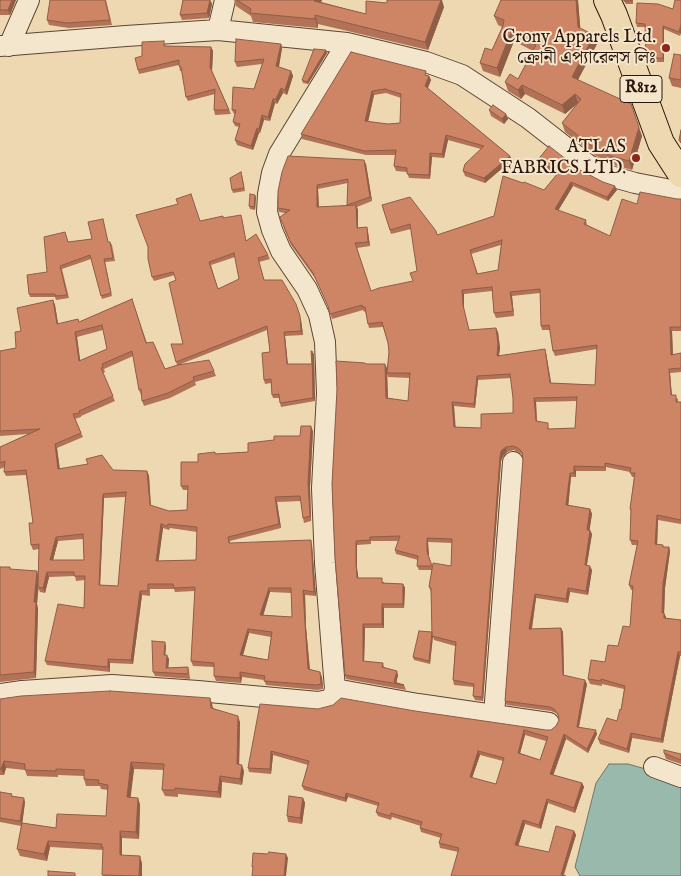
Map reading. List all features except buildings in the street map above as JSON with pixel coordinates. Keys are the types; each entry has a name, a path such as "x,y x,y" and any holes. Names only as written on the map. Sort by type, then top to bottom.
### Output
{"main road":[{"name":"R812","path":"607,0 661,143 681,174"}],"street":[{"path":"4,46 29,0"},
{"path":"218,30 225,0"},
{"path":"4,46 218,30 347,43 426,62 462,75 528,118 587,164 610,176 634,183 681,192"},
{"path":"0,694 112,685 318,702 328,700 333,696 335,689 325,563 322,488 327,393 325,342 319,315 307,289 281,251 267,212 269,187 279,154 347,43"},
{"path":"494,715 513,462"},
{"path":"335,689 418,704 549,723"},
{"path":"654,767 681,777"}],"shaded area":[{"path":"609,764 628,764 681,779 681,876 580,876 575,867 596,783"}],"place":[{"name":"Crony Apparels Ltd. ক্রোনী এপ্যারেলস লিঃ","path":"666,48"},
{"name":"ATLAS FABRICS LTD.","path":"636,158"}]}
